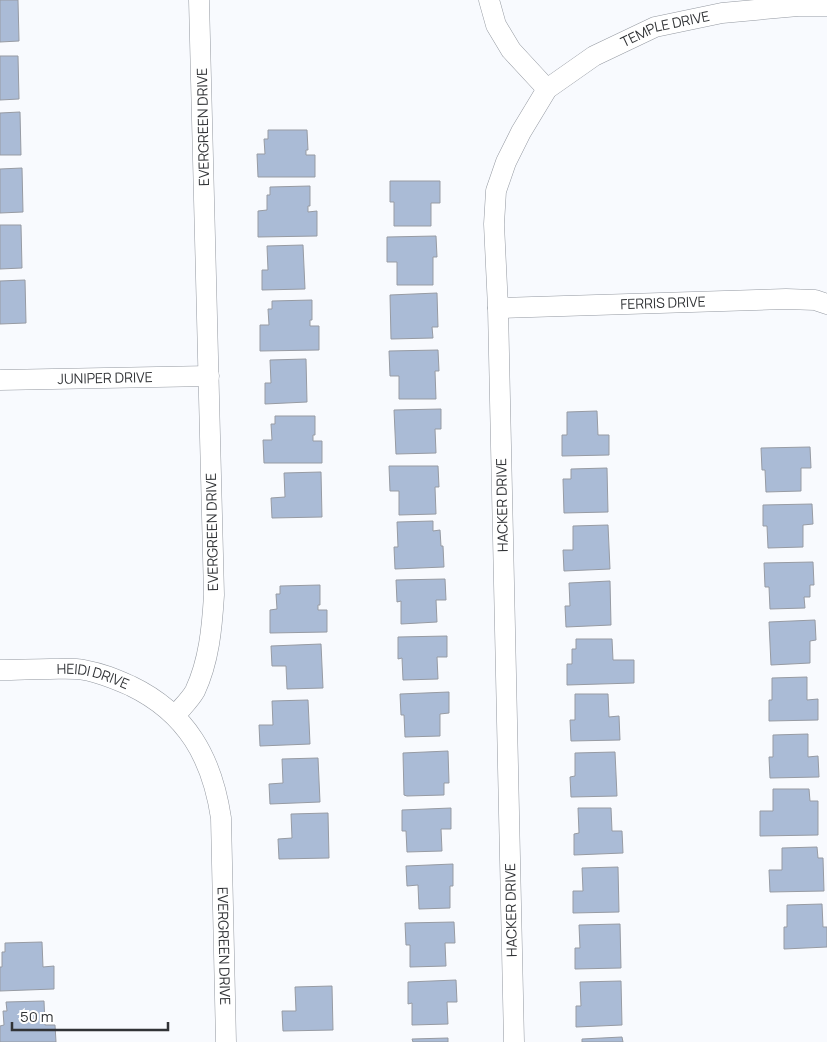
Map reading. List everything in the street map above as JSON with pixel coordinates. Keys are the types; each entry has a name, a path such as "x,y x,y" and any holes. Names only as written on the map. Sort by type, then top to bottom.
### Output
{"street":[{"name":"EVERGREEN DRIVE","path":"199,0 214,595 212,630 208,650 194,692 175,716 200,750 214,784 221,818 226,1042"},
{"path":"488,0 496,25 511,50 548,89"},
{"name":"TEMPLE DRIVE","path":"548,89 594,56 655,27 722,13 798,6 827,6"},
{"name":"HACKER DRIVE","path":"514,1042 498,308 494,224 496,191 506,162 521,132 548,89"},
{"name":"FERRIS DRIVE","path":"498,308 786,299 815,300 827,304"},
{"name":"JUNIPER DRIVE","path":"0,380 209,376"},
{"name":"HEIDI DRIVE","path":"0,670 72,669 105,675 144,693 175,716"}],"building":[{"path":"0,0 18,0 19,41 0,42"},
{"path":"0,56 18,56 19,99 0,100"},
{"path":"20,112 21,155 0,155 0,113"},
{"path":"268,130 307,130 308,150 306,150 306,155 315,155 315,177 258,177 257,154 265,154 264,139 268,139"},
{"path":"22,168 23,212 0,213 0,169"},
{"path":"390,181 440,181 440,203 431,203 431,226 394,226 394,202 390,202"},
{"path":"310,186 310,206 308,206 308,212 317,211 317,236 258,237 258,211 267,210 267,195 270,195 270,187"},
{"path":"0,225 21,225 22,268 0,269"},
{"path":"436,236 437,257 433,257 433,285 397,285 397,262 387,262 387,237"},
{"path":"303,245 305,289 262,290 262,270 268,270 267,246"},
{"path":"25,280 26,323 0,324 0,281"},
{"path":"437,293 438,327 432,327 433,338 391,339 390,295"},
{"path":"312,300 312,320 310,320 310,326 319,326 319,350 260,351 260,325 269,325 268,309 272,309 272,301"},
{"path":"438,350 439,371 435,371 436,399 399,399 399,376 390,376 389,351"},
{"path":"306,359 307,402 265,404 265,383 271,383 270,360"},
{"path":"441,409 441,429 435,429 436,453 396,454 394,410"},
{"path":"597,411 598,435 609,435 609,455 562,456 562,435 567,435 567,412"},
{"path":"275,416 315,416 315,435 313,435 313,441 322,441 322,463 264,463 263,440 272,440 271,424 275,424"},
{"path":"810,447 811,468 801,468 801,491 766,492 761,448"},
{"path":"389,466 438,466 439,487 435,487 436,514 399,515 399,491 390,491"},
{"path":"607,468 608,512 564,513 563,479 571,479 571,469"},
{"path":"321,472 322,517 272,518 271,498 285,497 284,473"},
{"path":"812,504 813,524 803,525 803,547 768,548 767,526 763,526 763,505"},
{"path":"433,521 433,531 440,530 444,567 395,569 394,547 398,547 397,522"},
{"path":"608,525 610,569 564,571 563,550 573,550 573,526"},
{"path":"813,562 814,585 810,585 810,597 804,597 805,608 770,609 769,587 765,587 764,563"},
{"path":"445,579 446,600 436,600 437,622 401,624 401,601 397,602 396,580"},
{"path":"610,581 611,625 566,627 565,606 570,606 569,583"},
{"path":"320,585 320,605 318,605 318,610 327,610 327,632 270,633 270,610 277,609 276,594 280,594 280,586"},
{"path":"815,620 816,640 810,641 810,663 771,665 769,622"},
{"path":"447,636 447,657 437,657 438,679 403,680 402,658 398,659 398,637"},
{"path":"576,639 612,639 613,660 634,660 634,683 567,685 567,664 572,664 572,649 576,649"},
{"path":"321,644 323,688 287,689 286,666 272,666 271,646"},
{"path":"807,677 807,700 818,699 818,720 769,721 769,700 772,700 772,678"},
{"path":"449,692 449,713 440,714 440,736 405,737 404,715 401,715 400,694"},
{"path":"575,694 608,694 609,717 619,716 620,740 571,741 570,720 575,720"},
{"path":"308,700 310,744 260,746 259,725 273,725 272,701"},
{"path":"808,734 808,757 818,756 819,777 770,778 769,757 773,757 773,735"},
{"path":"448,751 449,783 444,783 444,795 404,795 403,753"},
{"path":"615,752 617,796 571,797 570,777 575,776 575,753"},
{"path":"318,758 320,802 270,804 269,784 283,783 282,759"},
{"path":"773,789 809,789 810,801 818,801 818,835 760,836 760,811 773,811"},
{"path":"451,808 451,829 441,829 442,851 407,852 406,831 402,831 402,810"},
{"path":"578,808 611,808 612,831 622,831 623,853 574,855 574,834 579,833"},
{"path":"328,813 329,858 279,859 278,839 292,838 291,814"},
{"path":"817,847 818,858 823,858 824,891 770,892 769,870 782,870 782,848"},
{"path":"453,864 450,908 419,909 418,885 407,886 406,866"},
{"path":"618,867 619,912 573,913 573,891 583,891 582,868"},
{"path":"822,904 823,927 827,927 827,947 784,949 787,905"},
{"path":"454,922 455,943 445,943 446,966 410,967 410,945 406,945 405,923"},
{"path":"620,924 621,968 575,969 575,948 580,948 579,925"},
{"path":"42,942 43,967 54,966 54,989 0,991 0,967 2,967 2,952 5,952 5,943"},
{"path":"456,980 457,1002 447,1002 448,1024 412,1025 412,1003 408,1004 408,982"},
{"path":"621,981 622,1025 576,1027 576,1006 581,1006 580,982"},
{"path":"332,986 333,1030 283,1031 282,1011 296,1011 295,987"},
{"path":"44,1001 45,1025 55,1025 56,1042 0,1042 0,1026 4,1025 3,1011 7,1011 6,1002"},
{"path":"622,1037 623,1042 582,1042 582,1039"},
{"path":"448,1038 448,1042 413,1042 412,1039"}]}
